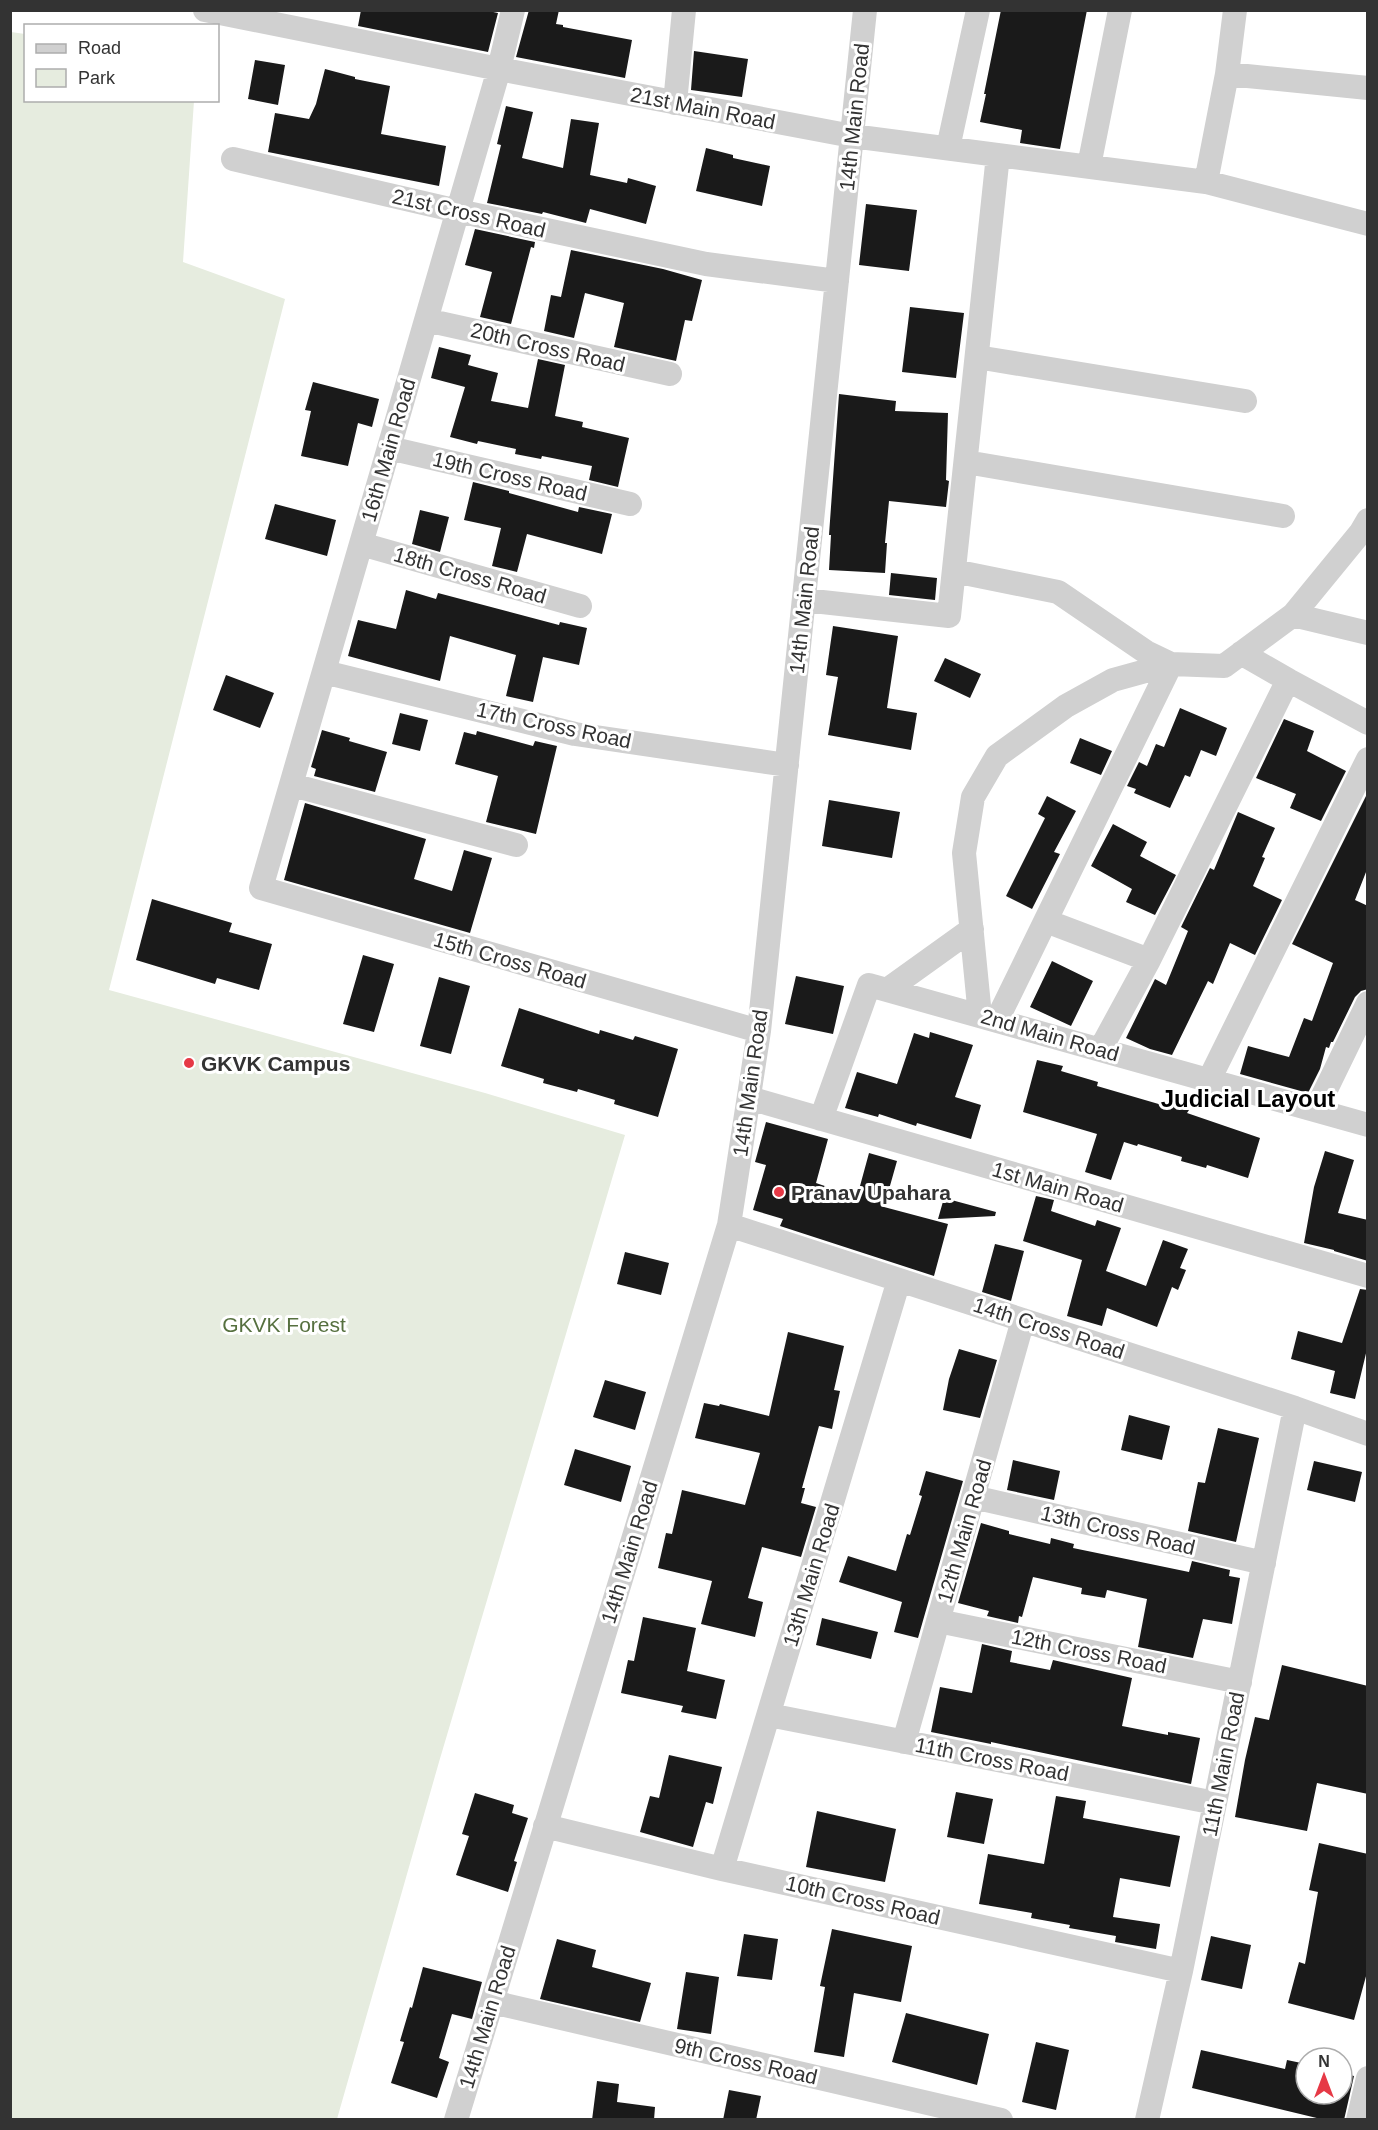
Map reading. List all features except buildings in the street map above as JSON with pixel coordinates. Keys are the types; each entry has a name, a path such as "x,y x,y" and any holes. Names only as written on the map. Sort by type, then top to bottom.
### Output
{"street":[{"name":"21st Main Road","path":"205,10 852,136 1206,182 1368,224"},
{"name":"16th Main Road","path":"261,888 499,69 513,10"},
{"path":"675,102 684,10"},
{"name":"14th Main Road","path":"456,2120 729,1225 759,1031 865,10"},
{"path":"948,148 978,10"},
{"path":"1089,166 1120,10"},
{"path":"1206,182 1227,74 1235,10"},
{"path":"1227,74 1368,88"},
{"path":"804,600 949,616 998,155"},
{"name":"21st Cross Road","path":"233,159 458,211 706,264 837,281"},
{"name":"20th Cross Road","path":"426,320 669,375"},
{"path":"977,357 1245,401"},
{"name":"19th Cross Road","path":"389,448 630,504"},
{"path":"966,462 1283,516"},
{"path":"988,1018 972,929 964,853 973,797 997,756 1065,706 1113,680 1171,664 1224,666 1293,615 1361,532 1368,520"},
{"name":"18th Cross Road","path":"361,544 580,606"},
{"path":"954,571 1058,592 1146,652 1171,664"},
{"path":"1293,615 1368,633"},
{"path":"1241,653 1368,723"},
{"path":"988,1018 1046,921 1171,664"},
{"name":"17th Cross Road","path":"324,672 575,734 787,765"},
{"path":"1100,1050 1149,960 1288,680"},
{"path":"1209,1080 1368,759"},
{"path":"292,785 516,845"},
{"name":"15th Cross Road","path":"261,888 759,1031"},
{"path":"1046,921 1149,960"},
{"path":"821,1119 869,985 887,990 972,929"},
{"name":"2nd Main Road","path":"887,990 1368,1125"},
{"path":"1316,1110 1368,1003"},
{"name":"1st Main Road","path":"749,1098 1368,1276"},
{"name":"14th Cross Road","path":"729,1225 1295,1408 1368,1434"},
{"name":"13th Main Road","path":"722,1869 899,1280"},
{"name":"12th Main Road","path":"904,1742 1023,1320"},
{"name":"11th Main Road","path":"1147,2120 1181,1971 1295,1408"},
{"name":"13th Cross Road","path":"973,1497 1263,1563"},
{"name":"12th Cross Road","path":"939,1621 1240,1682"},
{"name":"11th Cross Road","path":"769,1715 1215,1803"},
{"name":"10th Cross Road","path":"545,1826 722,1869 1181,1971"},
{"name":"9th Cross Road","path":"492,2002 1001,2120"},
{"path":"1358,2120 1368,2078"}],"green space":[{"name":"GKVK Forest","path":"11,32 24,34 24,102 194,102 183,262 285,299 109,990 485,1093 625,1135 439,1762 337,2119 11,2119"}],"place":[{"name":"GKVK Campus","path":"189,1063"},
{"name":"Pranav Upahara","path":"779,1192"}],"district":[{"name":"Judicial Layout","path":"1248,1098"}]}
